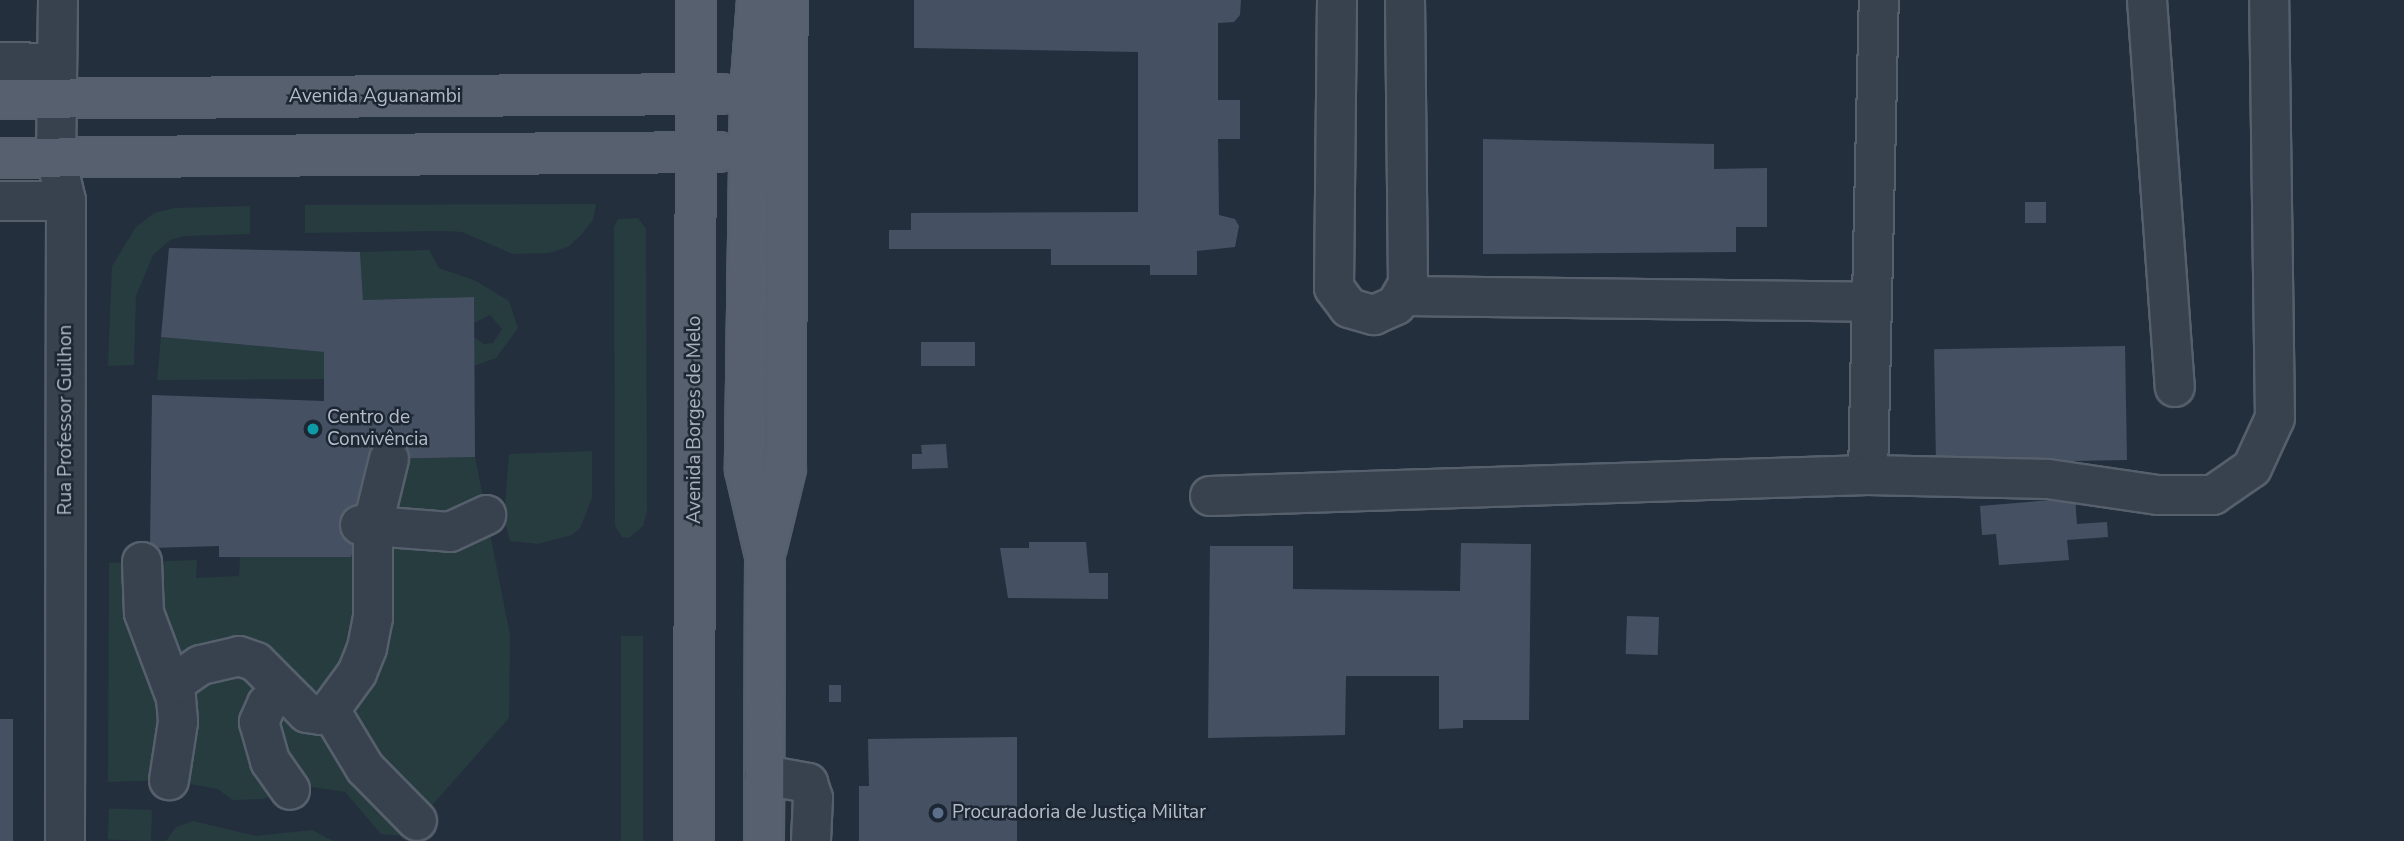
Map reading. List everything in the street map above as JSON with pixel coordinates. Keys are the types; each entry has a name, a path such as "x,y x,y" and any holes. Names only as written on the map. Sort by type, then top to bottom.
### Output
{"main road":[{"name":"Avenida Borges de Melo","path":"694,841 696,0"},
{"path":"757,0 750,93 745,470 765,556"},
{"path":"764,841 765,556 786,469 788,0"},
{"name":"Avenida Aguanambi","path":"0,99 56,81 750,93"},
{"path":"0,158 750,152"}],"street":[{"name":"Rua Professor Guilhon","path":"58,0 56,158 66,201 65,841"},
{"path":"1337,0 1334,288 1339,299 1361,314 1386,312 1404,296 1408,284 1405,0"},
{"path":"1868,475 1879,0"},
{"path":"2147,0 2175,387"},
{"path":"1210,496 1868,475 2048,479 2158,495 2213,495 2252,468 2276,418 2269,0"},
{"name":"Avenida Aguanambi","path":"0,62 56,81"},
{"path":"0,201 66,201"},
{"path":"1404,296 1872,302"},
{"path":"172,685 201,665 239,656 256,662 281,690 307,713 321,715 330,710 357,673 367,648 373,618 367,524 389,459"},
{"path":"367,524 450,532 486,515"},
{"path":"142,562 144,613 172,685 178,722 169,780"},
{"path":"281,690 267,704 259,722 270,761 289,790"},
{"path":"330,710 365,768 417,821"},
{"path":"764,775 808,783 813,798 811,841"}],"green space":[{"path":"596,204 593,220 580,236 568,247 548,253 513,254 462,232 305,233 305,205"},
{"path":"250,206 250,234 184,236 170,240 153,255 136,296 134,365 108,366 112,266 136,227 154,213 175,208"},
{"path":"638,218 646,229 647,511 643,526 629,538 622,537 615,526 614,227 618,219"},
{"path":"429,250 439,268 476,281 509,301 518,328 496,358 474,366 474,337 484,344 493,343 502,329 490,315 474,323 474,297 363,300 360,252"},
{"path":"161,337 324,352 324,379 157,380"},
{"path":"592,451 592,498 580,528 572,535 538,544 510,541 504,518 509,454"},
{"path":"475,457 510,635 509,718 405,836 381,834 345,792 306,786 263,799 232,800 218,789 169,780 108,782 109,563 197,560 196,578 239,576 240,557 378,459"},
{"path":"621,636 643,636 643,841 621,841"},
{"path":"109,808 152,810 151,841 108,839"},
{"path":"193,821 256,836 312,830 333,841 166,841 176,827"}],"building":[{"path":"914,0 1241,0 1240,15 1234,22 1218,23 1218,100 1240,100 1240,139 1218,139 1219,215 1235,219 1239,226 1235,247 1197,251 1197,275 1150,275 1150,265 1051,265 1051,249 889,249 889,230 911,230 911,213 1138,212 1138,52 914,48"},
{"path":"1483,139 1714,144 1714,169 1767,168 1767,227 1736,227 1736,252 1483,254"},
{"path":"2025,202 2046,202 2046,223 2025,223"},
{"name":"Centro de Convivência","path":"169,248 360,252 363,300 474,297 475,457 378,459 351,557 219,557 219,546 150,548 152,395 324,401 324,352 161,337"},
{"path":"921,342 975,342 975,366 921,366"},
{"path":"2125,346 2127,460 1936,463 1934,349"},
{"path":"946,444 948,468 912,469 912,454 922,454 921,445"},
{"path":"2075,498 2077,524 2107,522 2108,537 2067,540 2069,560 1999,565 1996,534 1982,535 1980,506"},
{"path":"1029,542 1086,542 1089,573 1108,573 1108,599 1008,598 1000,548 1029,548"},
{"path":"1461,543 1531,544 1529,720 1463,720 1463,728 1439,729 1439,676 1346,676 1345,735 1208,738 1210,546 1293,546 1293,589 1460,591"},
{"path":"1627,616 1659,617 1658,655 1626,654"},
{"path":"829,685 841,685 841,702 829,702"},
{"path":"0,719 13,719 13,841 0,841"},
{"name":"Procuradoria de Justiça Militar","path":"1017,737 1017,841 859,841 859,786 869,786 868,739"}],"place":[{"name":"Centro de Convivência","path":"313,429"},
{"name":"Procuradoria de Justiça Militar","path":"938,813"}]}
